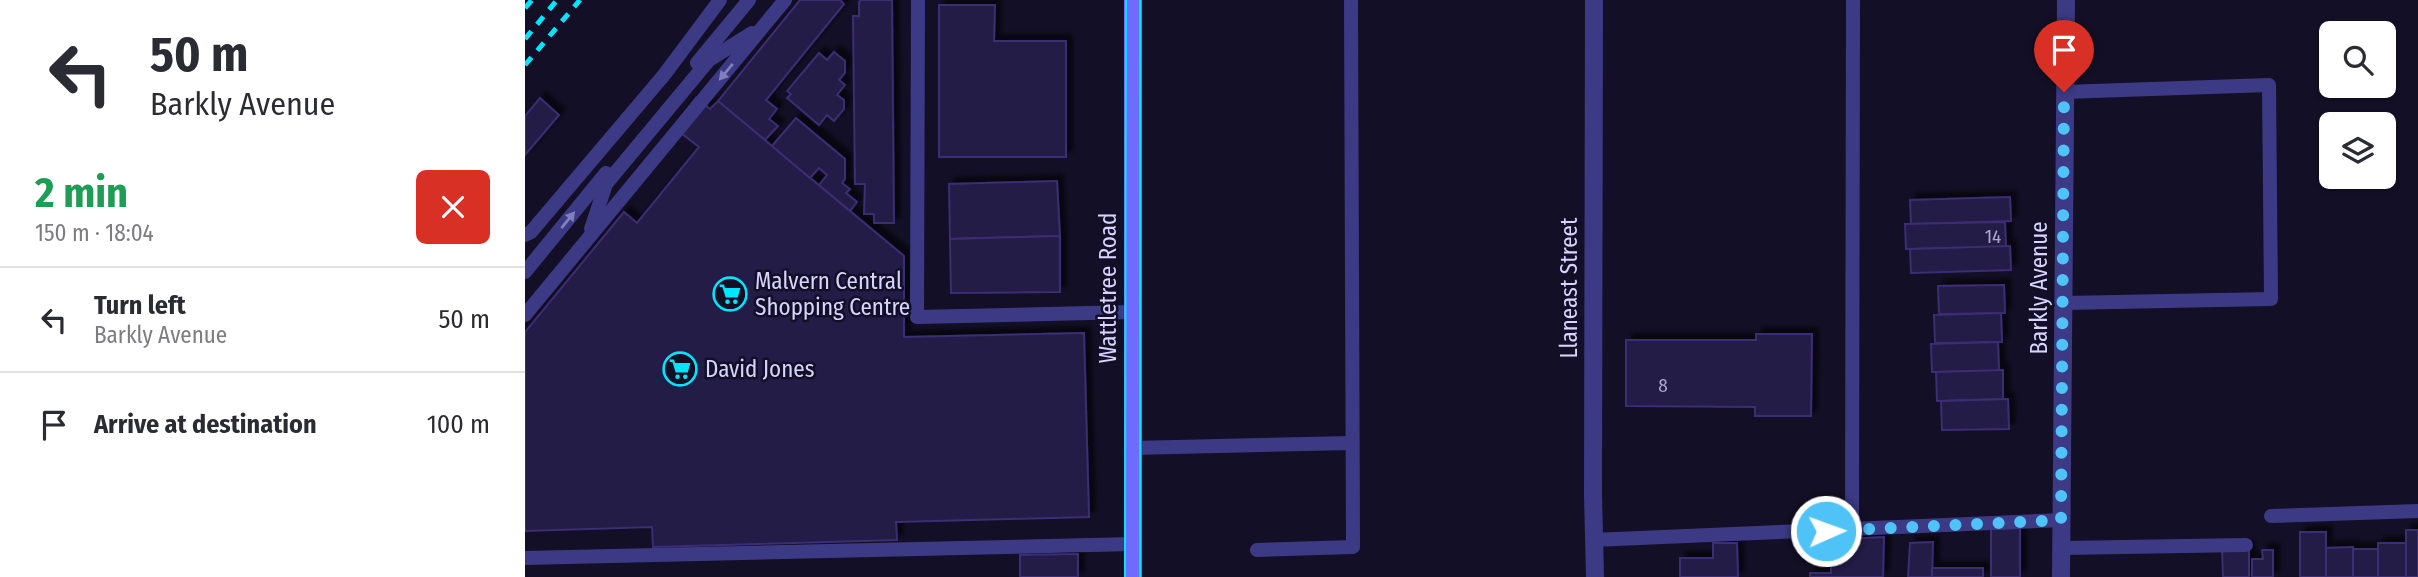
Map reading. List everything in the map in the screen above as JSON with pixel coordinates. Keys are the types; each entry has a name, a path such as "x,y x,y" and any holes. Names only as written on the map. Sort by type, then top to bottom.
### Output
{"main road":[{"name":"Wattletree Road","path":"1133,0 1133,577"}],"street":[{"name":"Llaneast Street","path":"1594,0 1595,577"},
{"name":"Barkly Avenue","path":"2061,577 2066,0"}],"lane":[{"path":"547,245 528,233 664,75 720,0"},
{"path":"525,272 749,0"},
{"path":"525,309 590,232 606,184 709,60 750,36 783,0"},
{"path":"525,315 783,0"},
{"path":"918,0 917,317 1132,312"},
{"path":"1257,550 1353,547 1351,0"},
{"path":"1852,530 1853,0"},
{"path":"2064,92 2269,85 2271,299 2064,303"},
{"path":"1132,447 1352,443"},
{"path":"2271,516 2418,511"},
{"path":"1593,540 2061,520"},
{"path":"525,558 1133,544"},
{"path":"2061,548 2246,545"}],"building":[{"path":"800,0 840,0 844,4 766,100 777,109 769,119 778,126 765,140 718,101"},
{"path":"861,0 892,0 894,223 874,223 874,214 864,214 865,184 855,184 853,16 859,16"},
{"path":"939,5 995,5 994,41 1066,41 1066,157 939,157"},
{"path":"834,52 845,61 845,73 839,80 845,85 837,95 844,100 844,109 834,121 827,115 819,125 787,98 791,94 787,91 819,53 827,60"},
{"path":"540,98 559,115 525,155 525,116"},
{"name":"Malvern Central Shopping Centre","path":"696,98 710,109 718,101 904,256 904,337 1084,333 1089,517 896,522 897,540 653,547 652,527 525,531 525,332 624,212 637,223 699,147 673,127"},
{"path":"796,118 845,159 845,179 842,183 850,189 846,193 857,202 850,211 819,185 827,175 819,168 810,178 772,146"},
{"path":"1057,181 1060,236 950,239 949,184"},
{"path":"2010,197 2011,221 1911,224 1910,200"},
{"path":"2005,222 2006,247 1906,249 1905,224"},
{"path":"1060,236 1060,292 951,293 950,239"},
{"path":"2010,246 2011,270 1911,273 1910,249"},
{"path":"2004,285 2005,313 1939,314 1938,286"},
{"path":"2001,313 2002,342 1935,343 1934,315"},
{"path":"1756,334 1812,334 1811,416 1755,416 1755,407 1626,406 1626,340 1756,340"},
{"path":"1998,342 1999,371 1932,372 1931,344"},
{"path":"2003,370 2003,399 1937,401 1936,372"},
{"path":"2008,399 2009,429 1942,430 1941,401"},
{"path":"2020,528 2020,577 1991,577 1991,529"},
{"path":"2406,530 2418,530 2418,577 2406,577"},
{"path":"2300,532 2326,532 2326,577 2300,577"},
{"path":"1884,537 1883,577 1810,577 1810,573 1831,573 1831,540"},
{"path":"1933,542 1932,577 1908,577 1910,543"},
{"path":"1713,543 1737,543 1738,577 1680,577 1680,558 1713,558"},
{"path":"2378,543 2406,543 2406,577 2378,577"},
{"path":"2353,547 2353,577 2326,577 2326,548"},
{"path":"2222,548 2249,548 2249,577 2223,577"},
{"path":"2353,549 2378,549 2378,577 2353,577"},
{"path":"2262,550 2273,550 2273,577 2252,577 2252,559 2263,559"},
{"path":"1078,554 1078,577 1020,577 1020,555"},
{"path":"1932,568 1983,568 1983,577 1932,577"}],"tram line":[{"path":"1125,577 1126,0"},
{"path":"1140,0 1140,577"}],"railway":[{"path":"525,8 532,0"},
{"path":"525,39 557,0"},
{"path":"525,65 580,0"}],"place":[{"name":"Malvern Central Shopping Centre","path":"730,294"},
{"name":"David Jones","path":"680,369"}],"route":[{"path":"1826,531 2061,520 2064,92"}]}
